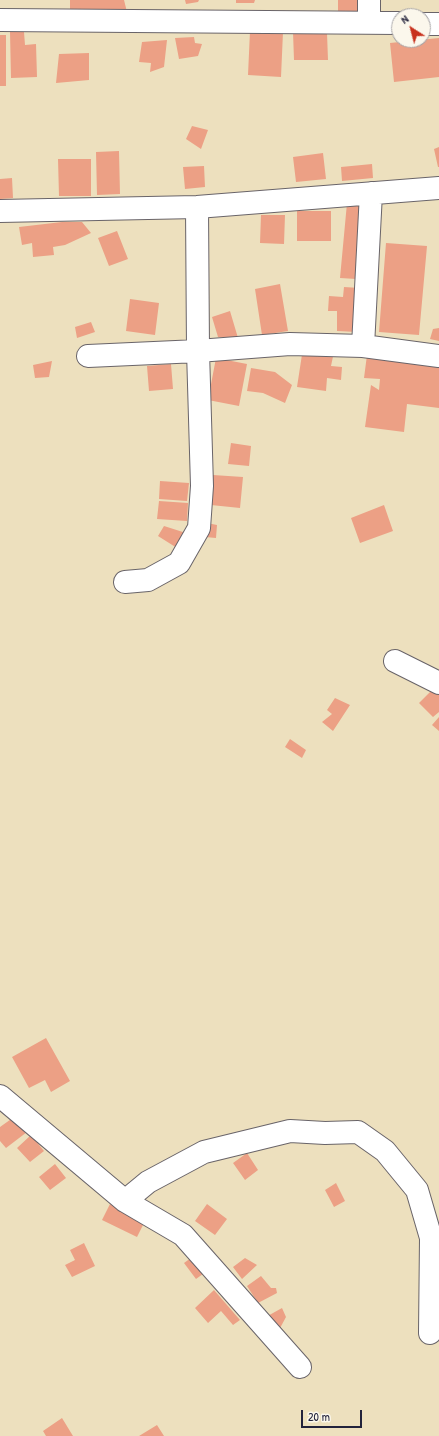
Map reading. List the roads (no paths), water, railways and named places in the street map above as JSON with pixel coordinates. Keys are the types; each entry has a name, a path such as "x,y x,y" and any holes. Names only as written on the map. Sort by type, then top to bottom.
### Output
{"street":[{"path":"369,0 369,23"},
{"path":"0,20 391,24"},
{"path":"0,211 197,207 439,188"},
{"path":"363,346 371,193"},
{"path":"125,582 148,580 179,563 199,528 202,486 198,351 197,207"},
{"path":"88,356 198,351 290,344 363,346 439,356"},
{"path":"395,661 439,683"},
{"path":"0,1096 125,1201 183,1235 300,1367"},
{"path":"125,1201 148,1182 204,1152 290,1132 358,1132 384,1151 417,1190 432,1238 430,1333"}]}
